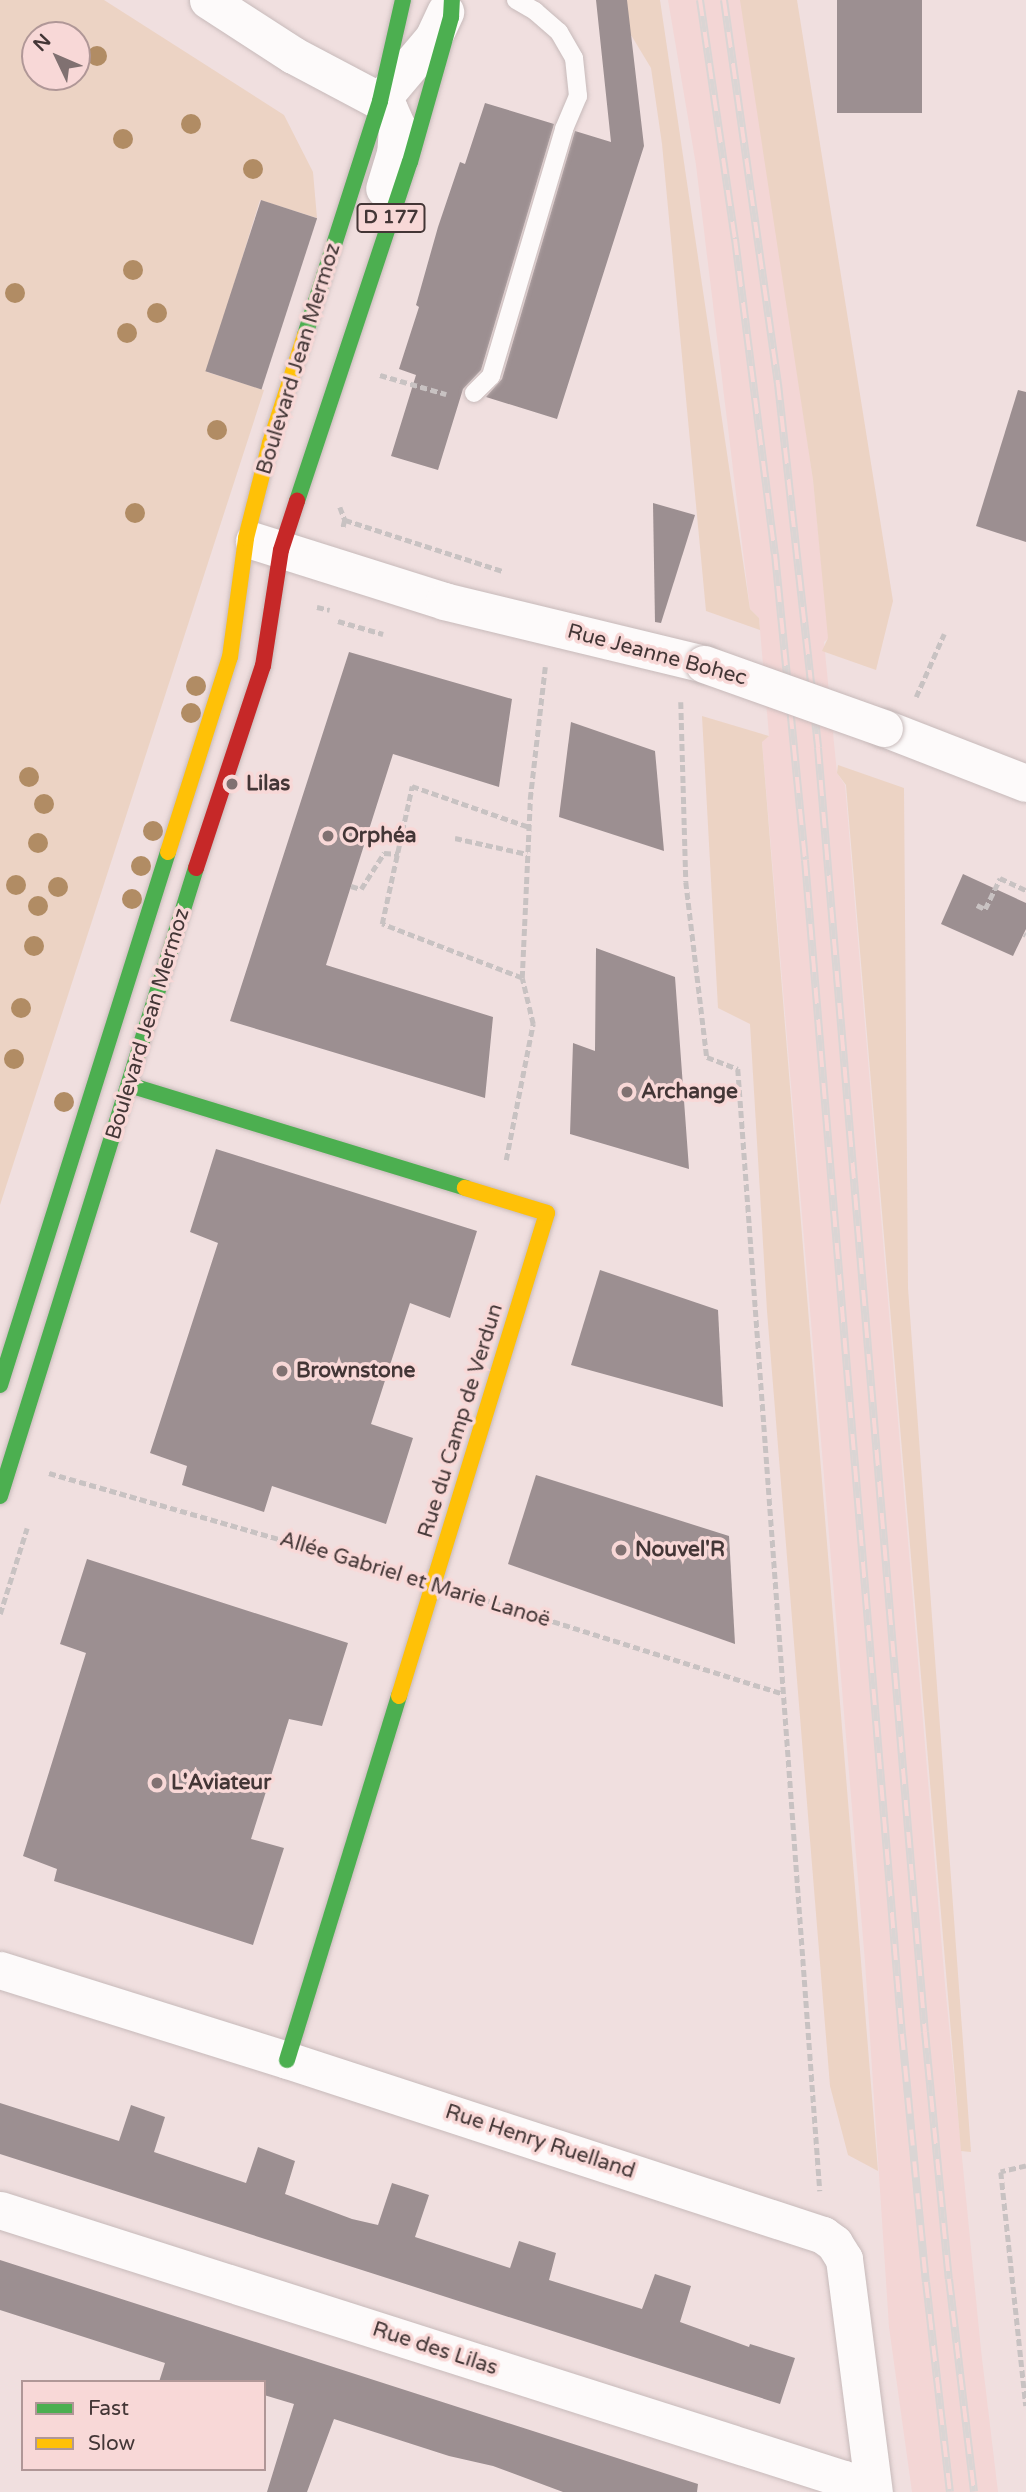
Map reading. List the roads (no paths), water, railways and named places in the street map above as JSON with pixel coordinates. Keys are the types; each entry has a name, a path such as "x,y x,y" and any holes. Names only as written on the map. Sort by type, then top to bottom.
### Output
{"main road":[{"name":"Boulevard Jean Mermoz","path":"0,1385 230,657 246,538 270,443 380,101 403,0"},
{"name":"Boulevard Jean Mermoz","path":"0,1496 263,666 281,550 358,357 451,17 450,0"},
{"name":"Rue du Camp de Verdun","path":"129,1085 547,1213 287,2060"}],"street":[{"path":"208,0 293,55 380,101"},
{"name":"Boulevard Jean Mermoz","path":"358,357 343,316 395,153 397,127 389,109 380,101 433,38 450,0"},
{"path":"246,538 281,550"},
{"name":"Rue Jeanne Bohec","path":"281,550 444,601 704,663 1026,783"},
{"name":"Rue Henry Ruelland","path":"0,1970 287,2060 823,2235 834,2243 844,2259 874,2492"},
{"name":"Rue des Lilas","path":"0,2210 844,2479 868,2492"}],"lane":[{"path":"474,393 491,376 564,129 578,96 574,58 559,32 535,10 516,0"}],"railway":[{"path":"700,0 735,239 775,554 805,860 902,2034 950,2492"},
{"path":"724,0 778,384 818,748 925,2032 949,2279 974,2492"}],"place":[{"name":"Lilas","path":"232,784"},
{"name":"Orphéa","path":"328,836"},
{"name":"Archange","path":"627,1092"},
{"name":"Brownstone","path":"282,1371"},
{"name":"Nouvel'R","path":"621,1550"},
{"name":"L'Aviateur","path":"157,1783"}]}
